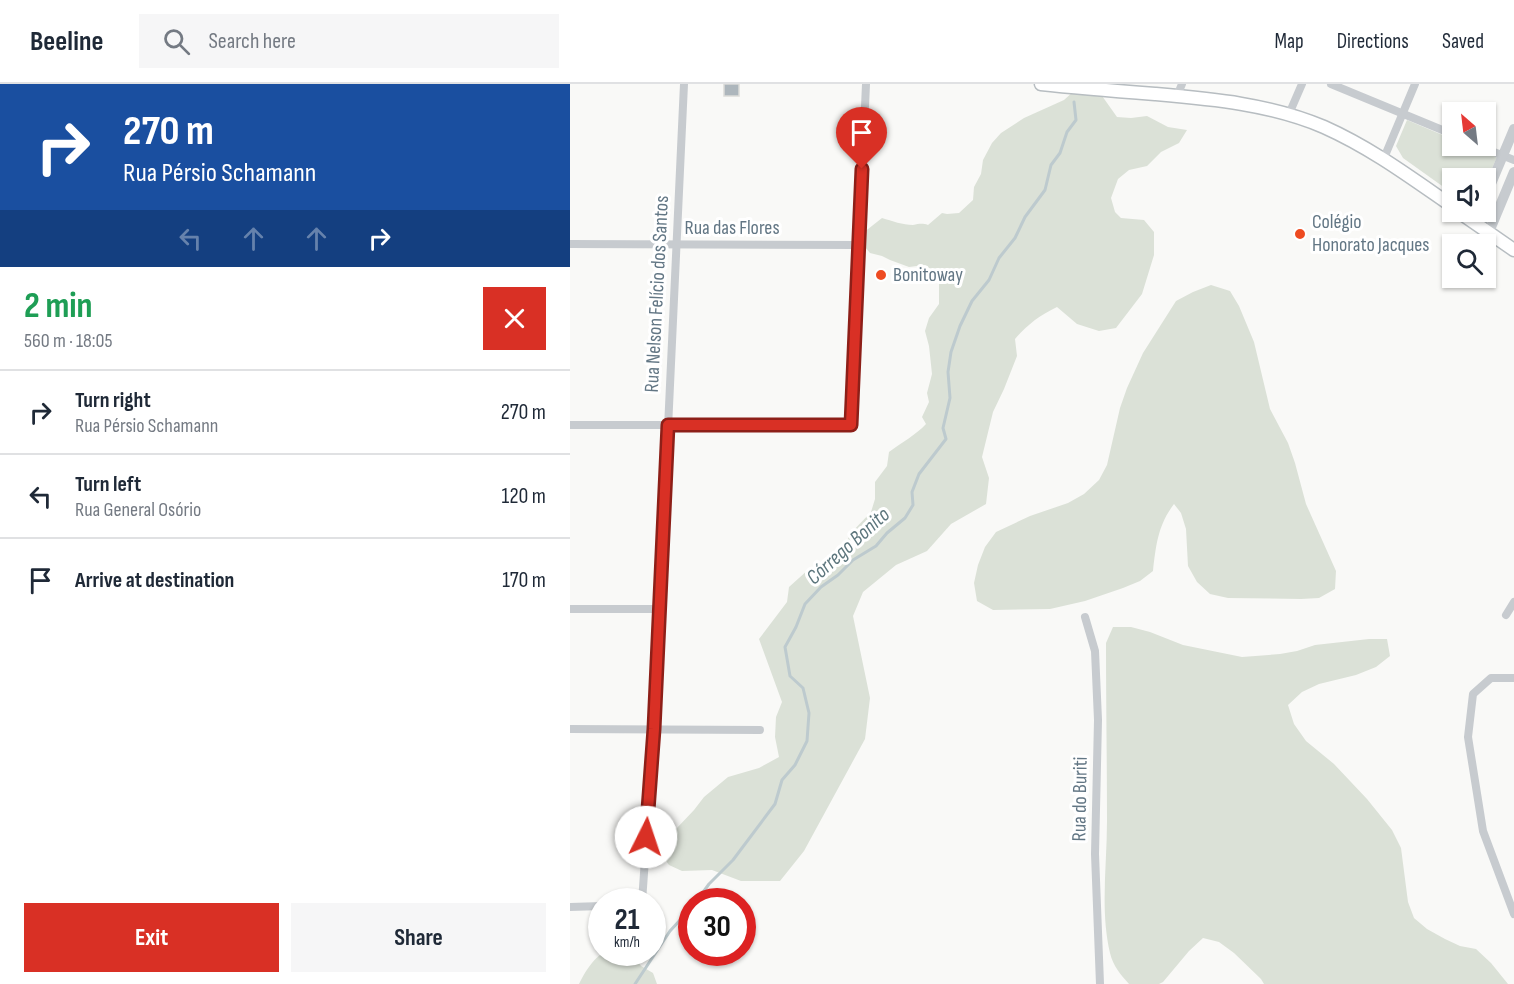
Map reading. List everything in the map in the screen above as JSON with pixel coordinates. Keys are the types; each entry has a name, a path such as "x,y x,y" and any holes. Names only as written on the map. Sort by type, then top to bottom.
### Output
{"main road":[{"path":"1041,84 1230,102 1289,114 1323,127 1384,158 1442,199"},
{"path":"1481,222 1489,232 1514,250"}],"street":[{"name":"Rua Nelson Felício dos Santos","path":"643,888 654,729 684,84"},
{"path":"570,425 851,425 866,84"},
{"path":"1177,96 1182,84"},
{"path":"1289,114 1302,84"},
{"path":"1331,84 1442,130"},
{"path":"1384,158 1416,84"},
{"path":"1496,172 1514,129"},
{"path":"1496,152 1514,160"},
{"path":"1489,232 1514,172"},
{"name":"Rua das Flores","path":"570,244 859,244"},
{"path":"1506,615 1514,602"},
{"path":"570,609 659,609"},
{"name":"Rua do Buriti","path":"1085,617 1095,651 1098,720 1095,854 1100,981"},
{"path":"1514,678 1491,678 1473,694 1468,736 1483,831 1514,914"},
{"path":"570,729 760,730"},
{"path":"570,907 588,906"},
{"path":"1100,981 1109,984"}],"shaded area":[{"path":"1075,90 1100,93 1117,117 1147,116 1168,127 1187,130 1179,143 1161,152 1147,166 1129,170 1118,179 1111,198 1115,212 1121,218 1144,220 1154,232 1154,255 1142,294 1116,328 1099,331 1077,324 1057,307 1034,321 1015,339 1017,356 993,412 982,457 989,478 986,504 951,524 927,551 896,565 863,592 853,616 870,698 865,739 804,851 780,881 741,881 712,870 682,871 669,865 659,851 704,797 728,777 759,768 779,757 775,737 776,717 782,702 759,639 787,602 789,587 809,569 828,561 842,550 851,533 871,512 875,499 875,482 887,466 889,452 926,424 922,417 929,402 927,393 932,374 925,331 929,318 939,304 939,283 933,271 925,265 909,267 870,253 865,247 863,233 882,218 905,224 928,225 942,213 959,213 973,200 974,187 981,174 983,160 992,143 1001,133 1024,118 1064,100"},
{"path":"1407,120 1442,135 1442,156 1497,157 1492,168 1442,168 1442,186 1403,158 1396,146"},
{"path":"1211,285 1230,291 1254,342 1270,409 1288,443 1306,504 1336,571 1335,589 1319,598 1301,599 1228,598 1210,594 1197,582 1188,566 1186,529 1181,513 1174,504 1161,528 1153,571 1140,581 1085,601 1050,609 993,610 977,601 974,583 978,565 985,547 996,532 1030,516 1068,503 1084,494 1099,480 1107,465 1120,408 1143,353 1176,301"},
{"path":"1113,627 1131,627 1183,645 1242,657 1280,654 1315,645 1387,639 1390,656 1376,667 1356,675 1319,684 1302,692 1288,705 1294,724 1306,741 1334,764 1392,830 1401,848 1408,902 1414,918 1427,929 1445,939 1460,946 1476,949 1508,984 1264,984 1234,953 1219,942 1203,938 1163,982 1129,984 1111,958 1105,920 1106,643"},
{"path":"641,966 653,973 657,984 579,984 589,967"}],"building":[{"path":"724,84 739,84 739,96 724,96"}],"waterway":[{"name":"Córrego Bonito","path":"706,888 733,860 775,804 782,780 795,765 807,741 809,713 803,688 790,676 785,647 805,604 853,560 876,546 905,518 913,505 912,492 919,474 946,439 943,428 950,398 948,372 951,352 960,326 972,301 989,280 999,258 1015,238 1025,217 1045,190 1051,165 1060,153 1067,132 1076,120 1074,102"},
{"name":"Córrego Bonito","path":"635,984 678,922"}],"place":[{"name":"Colégio Honorato Jacques","path":"1300,234"},
{"name":"Bonitoway","path":"881,275"}],"route":[{"path":"646,837 654,729 668,425 851,425 862,169"}]}
